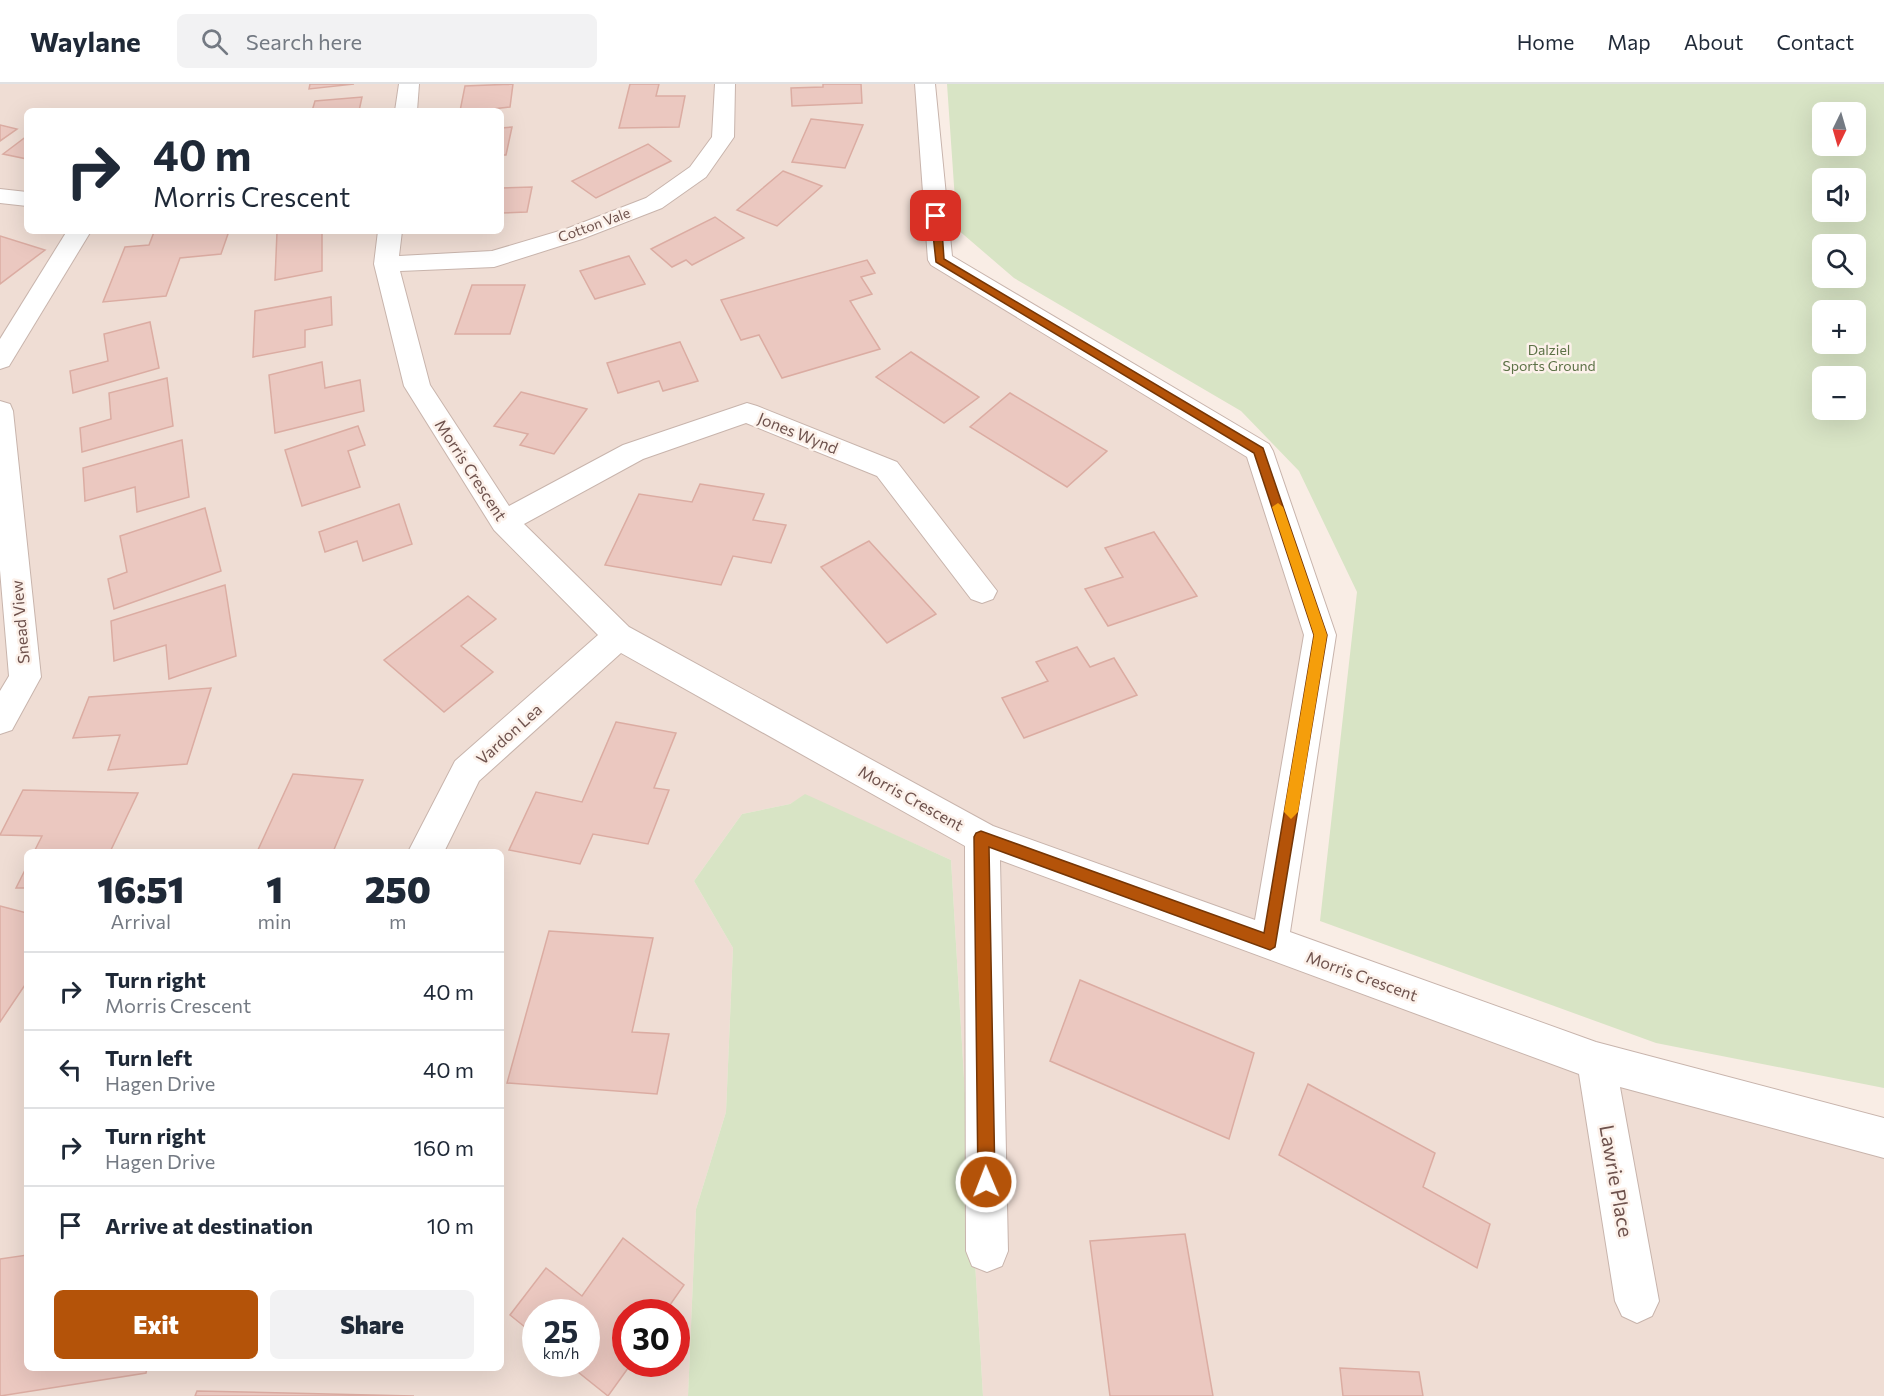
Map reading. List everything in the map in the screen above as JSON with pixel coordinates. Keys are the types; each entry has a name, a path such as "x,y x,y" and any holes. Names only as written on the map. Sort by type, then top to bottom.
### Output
{"street":[{"path":"406,108 410,84"},
{"name":"Cotton Vale","path":"386,264 494,259 574,234 654,203 698,172 723,137 725,84"},
{"path":"925,84 940,260 1259,451 1320,635 1270,942"},
{"path":"0,196 24,199"},
{"path":"0,360 77,234"},
{"name":"Morris Crescent","path":"390,234 386,264 417,386 504,522 618,636 981,837 1596,1061 1884,1138"},
{"name":"Snead View","path":"0,411 25,677 0,720"},
{"name":"Jones Wynd","path":"504,522 633,452 747,413 888,469 982,591"},
{"name":"Vardon Lea","path":"428,849 467,771 618,636"},
{"path":"981,837 987,1251"},
{"name":"Lawrie Place","path":"1596,1061 1637,1301"}],"shaded area":[{"path":"0,84 925,84 940,260 1259,451 1320,635 1270,942 1884,1138 1884,1396 983,1396 951,860 805,795 790,804 742,814 694,881 733,948 726,1112 696,1209 690,1349 690,1299 612,1299 612,1377 689,1377 688,1396 0,1396"}],"green space":[{"name":"Dalziel Sports Ground","path":"947,84 1884,84 1884,1088 1656,1043 1320,921 1357,592 1299,471 1241,411 1014,278 957,229"},
{"path":"805,794 951,860 983,1396 688,1396 696,1209 726,1112 733,948 694,881 742,814 790,804"}],"building":[{"path":"310,84 354,84 309,89"},
{"path":"513,84 510,107 461,108 465,86"},
{"path":"630,84 659,84 656,96 685,96 679,127 619,128"},
{"path":"823,84 861,84 862,103 792,106 791,88 823,87"},
{"path":"362,97 360,108 313,108 315,101"},
{"path":"811,119 863,125 845,168 792,162"},
{"path":"0,125 17,129 0,141"},
{"path":"512,127 506,155 504,155 504,128"},
{"path":"24,138 24,158 3,154"},
{"path":"648,144 671,161 596,198 572,181"},
{"path":"783,171 822,186 777,226 737,210"},
{"path":"532,187 527,212 504,213 504,188"},
{"path":"715,217 744,238 692,265 686,260 672,267 651,249"},
{"path":"153,234 228,234 221,254 180,258 166,296 103,302 125,247 149,245"},
{"path":"277,234 322,234 322,271 275,280"},
{"path":"0,236 45,250 0,284"},
{"path":"629,256 645,284 595,299 580,271"},
{"path":"867,260 875,273 861,277 872,294 850,301 880,349 782,378 759,335 741,340 721,300"},
{"path":"472,285 525,285 510,334 455,334"},
{"path":"331,297 332,325 305,330 305,347 253,357 255,311"},
{"path":"150,322 159,368 73,393 70,371 108,361 104,334"},
{"path":"680,342 698,381 663,391 659,381 618,393 607,363"},
{"path":"911,352 979,397 944,423 876,377"},
{"path":"322,362 325,388 360,380 364,411 275,433 269,375"},
{"path":"167,378 173,426 82,452 80,428 111,419 109,393"},
{"path":"521,392 587,409 554,454 520,445 528,434 494,426"},
{"path":"1010,393 1107,451 1067,487 970,427"},
{"path":"358,426 365,445 348,451 360,487 302,506 285,450"},
{"path":"182,440 189,497 137,512 135,487 85,501 83,468"},
{"path":"700,484 764,494 753,520 786,525 771,563 733,556 721,585 605,565 639,494 692,502"},
{"path":"399,504 412,544 363,561 357,541 325,552 319,532"},
{"path":"205,508 221,571 114,609 108,579 127,572 120,536"},
{"path":"1154,532 1197,596 1108,626 1085,589 1123,577 1105,548"},
{"path":"869,541 936,614 887,643 821,567"},
{"path":"225,585 236,656 169,679 166,645 114,661 111,621"},
{"path":"468,596 496,619 461,646 493,672 444,712 384,660"},
{"path":"1077,647 1090,667 1114,658 1137,695 1024,738 1002,698 1048,681 1036,662"},
{"path":"211,688 187,764 108,770 120,735 73,738 89,697"},
{"path":"616,722 676,733 654,788 669,790 648,844 593,834 580,864 509,850 536,792 582,802"},
{"path":"293,774 363,780 334,849 258,849"},
{"path":"23,790 138,793 111,849 36,849 42,836 0,835"},
{"path":"24,872 24,888 16,888"},
{"path":"0,906 24,912 24,986 0,1022"},
{"path":"549,931 653,938 632,1032 669,1034 657,1094 507,1083"},
{"path":"1080,980 1254,1053 1229,1139 1050,1061"},
{"path":"1308,1084 1435,1153 1423,1187 1490,1224 1477,1268 1279,1155"},
{"path":"1185,1234 1213,1396 1110,1396 1090,1241"},
{"path":"623,1238 684,1285 674,1299 612,1299 612,1377 622,1377 608,1396 584,1377 600,1377 600,1299 522,1299 546,1268 582,1296"},
{"path":"24,1255 24,1371 146,1371 146,1373 0,1396 0,1259"},
{"path":"522,1299 522,1325 510,1315"},
{"path":"1340,1368 1419,1372 1423,1396 1343,1396"},
{"path":"197,1391 414,1396 195,1396"}],"slow traffic":[{"path":"1278,507 1320,635 1291,812"}],"route":[{"path":"936,216 940,260 1259,451 1320,635 1270,942 981,837 986,1182"}]}
